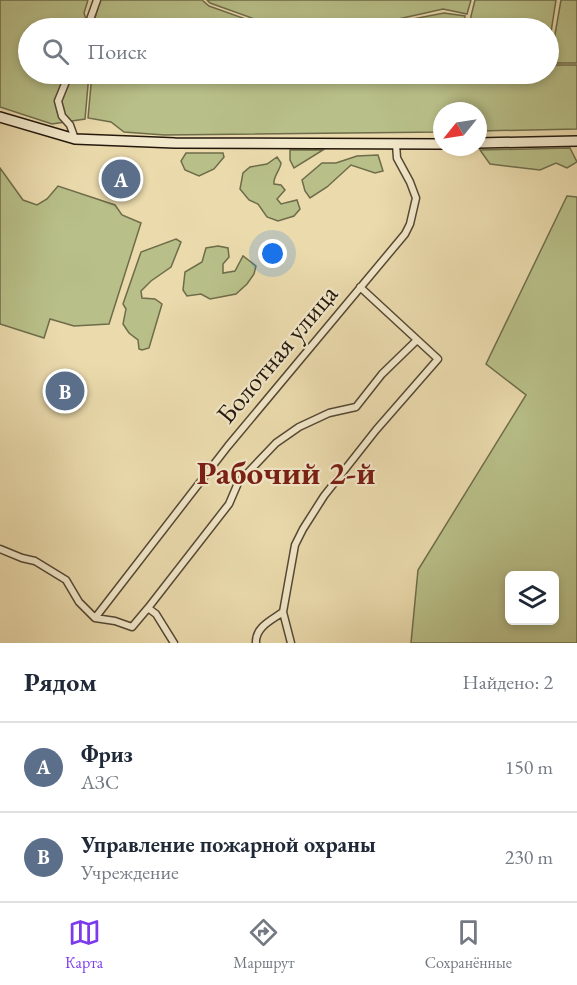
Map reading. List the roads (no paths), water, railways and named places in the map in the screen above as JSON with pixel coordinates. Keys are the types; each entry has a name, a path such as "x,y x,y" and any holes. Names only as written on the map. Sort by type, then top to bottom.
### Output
{"main road":[{"path":"0,117 75,139 175,143 433,144"},
{"path":"487,143 577,141"}],"street":[{"path":"91,18 97,0"},
{"path":"65,84 58,101 62,116 70,125 75,139"},
{"name":"Болотная улица","path":"95,618 228,446 405,234 410,224 416,198 397,158 396,144"},
{"path":"291,643 283,612 295,545 303,529 324,496 376,430 438,359 360,287"},
{"path":"0,549 35,561 66,580 80,602 95,618 115,621 132,627 229,504 238,483 276,443 299,427 329,413 356,407 382,374 417,340"},
{"path":"148,608 156,615 174,643"},
{"path":"256,643 256,636 262,627 283,612"}],"place":[{"name":"Фриз","path":"121,179"},
{"name":"Управление пожарной охраны","path":"65,391"}],"district":[{"name":"Рабочий 2‑й","path":"286,472"}]}
